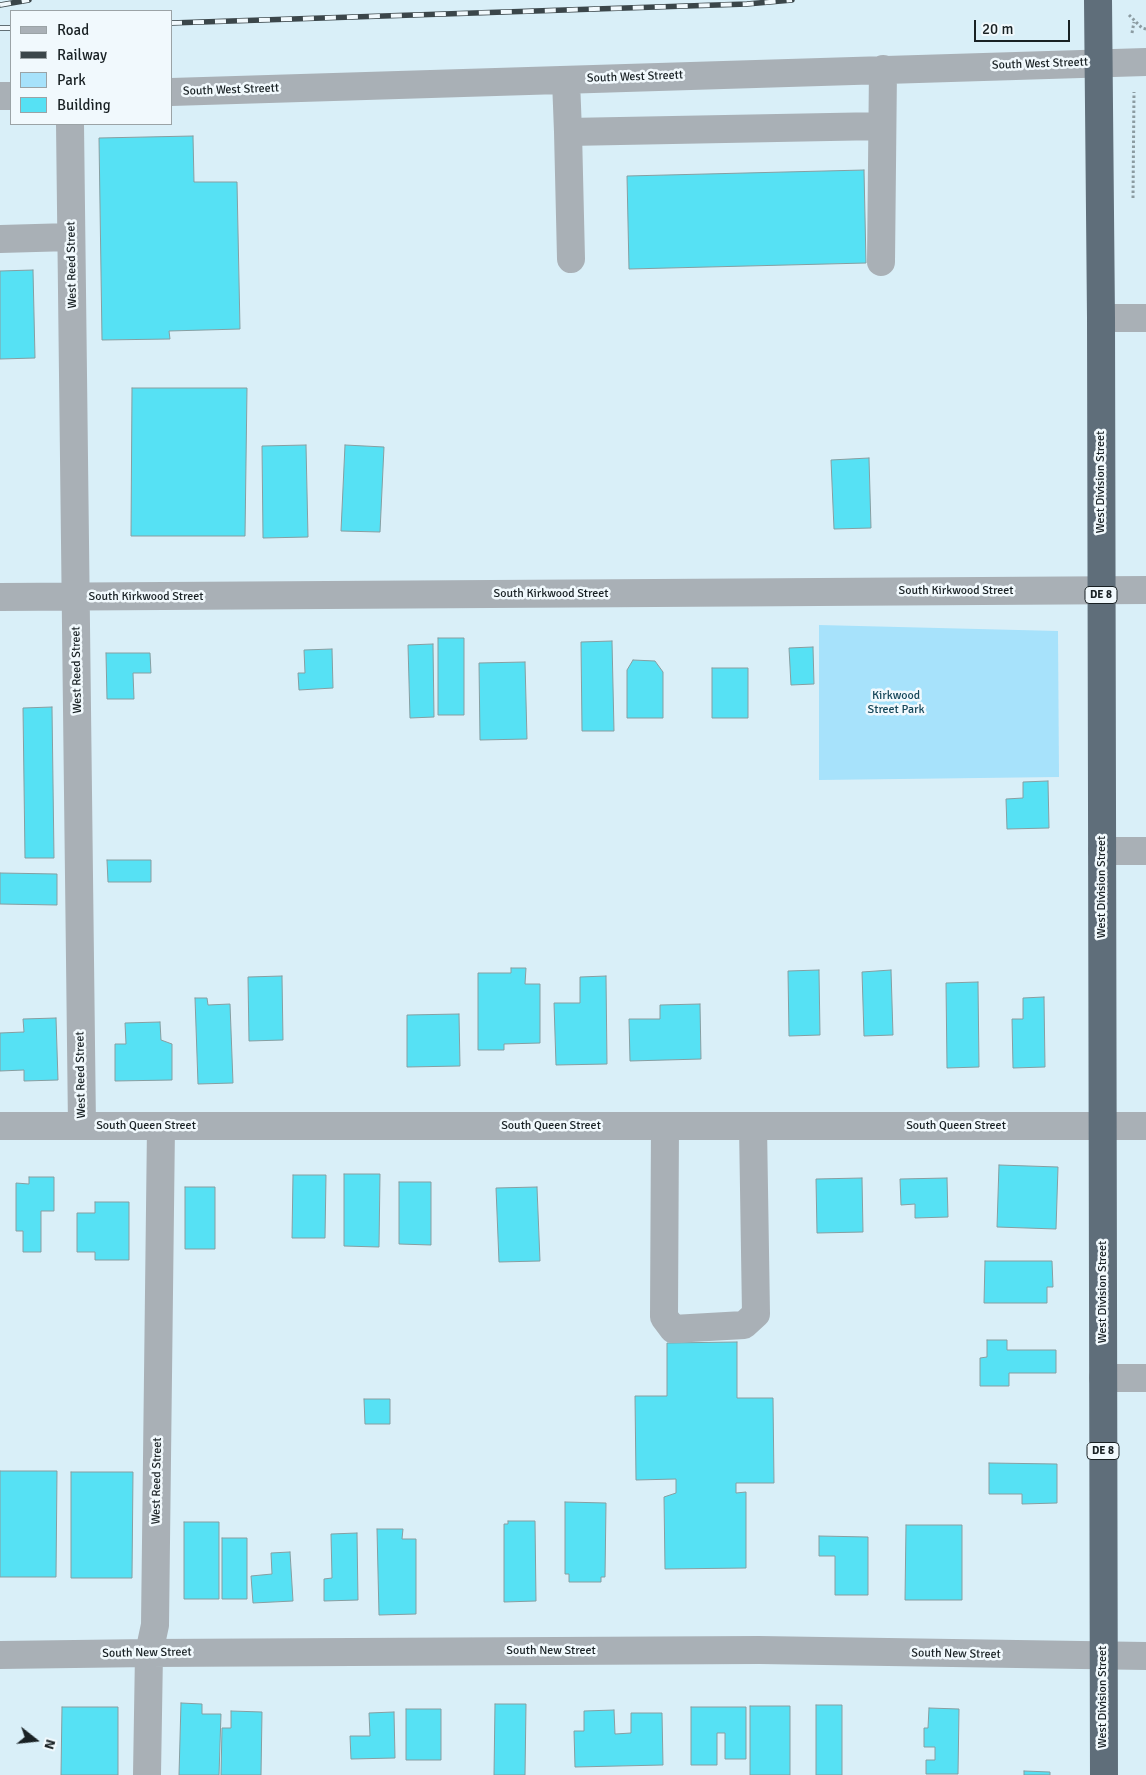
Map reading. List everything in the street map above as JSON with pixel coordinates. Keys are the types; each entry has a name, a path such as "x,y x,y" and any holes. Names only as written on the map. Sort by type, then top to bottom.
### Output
{"highway":[{"name":"West Division Street","path":"1098,0 1101,318 1104,1775"}],"street":[{"name":"South West Streett","path":"172,92 1146,62"},
{"path":"882,262 883,69"},
{"path":"566,80 571,259"},
{"name":"West Reed Street","path":"70,125 82,1126"},
{"path":"568,132 882,126"},
{"path":"0,239 71,237"},
{"path":"1101,318 1146,318"},
{"name":"South Kirkwood Street","path":"0,597 1146,590"},
{"path":"1102,851 1146,851"},
{"name":"South Queen Street","path":"0,1126 1146,1126"},
{"name":"West Reed Street","path":"147,1775 149,1653 155,1625 161,1126"},
{"path":"665,1126 664,1317 673,1329 744,1325 756,1314 753,1126"},
{"path":"1103,1378 1146,1378"},
{"name":"South New Street","path":"0,1655 759,1650 1146,1656"}],"path":[{"path":"1134,22 1146,29"}],"green space":[{"name":"Kirkwood Street Park","path":"819,625 1058,631 1059,777 819,780"}],"building":[{"path":"193,136 194,182 237,182 240,329 169,331 170,339 102,340 99,138"},
{"path":"864,170 866,263 629,269 627,176"},
{"path":"33,270 35,358 0,359 0,271"},
{"path":"132,388 247,388 245,536 131,536"},
{"path":"306,445 308,537 263,538 262,446"},
{"path":"345,445 384,447 380,532 341,531"},
{"path":"869,458 871,528 834,529 831,460"},
{"path":"438,638 464,638 464,715 438,715"},
{"path":"612,641 614,731 582,731 581,642"},
{"path":"433,644 434,717 410,718 408,645"},
{"path":"813,647 814,684 791,685 789,648"},
{"path":"332,649 333,688 299,690 298,673 305,673 304,650"},
{"path":"106,653 150,653 151,673 133,673 134,699 107,699"},
{"path":"633,660 655,661 663,672 663,718 627,718 627,670"},
{"path":"525,662 527,739 480,740 479,663"},
{"path":"712,668 748,668 748,718 712,718"},
{"path":"52,707 54,858 25,858 23,708"},
{"path":"1048,781 1049,828 1007,829 1006,799 1023,798 1023,782"},
{"path":"107,860 151,860 151,882 108,882"},
{"path":"0,873 57,874 57,905 0,904"},
{"path":"511,968 526,968 525,984 540,984 540,1043 504,1044 504,1050 478,1050 478,973 511,973"},
{"path":"819,970 820,1035 789,1036 788,971"},
{"path":"891,970 893,1035 864,1036 862,972"},
{"path":"282,976 283,1040 249,1041 248,977"},
{"path":"606,976 607,1064 556,1065 554,1003 580,1003 580,977"},
{"path":"978,982 979,1067 947,1068 946,983"},
{"path":"1044,997 1045,1067 1013,1068 1012,1019 1023,1019 1023,998"},
{"path":"195,998 207,998 208,1005 230,1004 233,1083 198,1084"},
{"path":"700,1004 701,1059 630,1061 629,1019 660,1019 660,1005"},
{"path":"459,1014 460,1066 407,1067 407,1015"},
{"path":"56,1018 58,1080 24,1081 24,1070 0,1071 0,1033 24,1032 23,1019"},
{"path":"160,1022 161,1040 172,1044 172,1080 115,1081 115,1044 126,1044 125,1023"},
{"path":"999,1165 1058,1167 1056,1229 997,1227"},
{"path":"344,1174 380,1174 379,1247 344,1246"},
{"path":"293,1175 326,1175 325,1238 292,1238"},
{"path":"29,1177 54,1177 54,1211 41,1211 41,1252 23,1252 23,1231 16,1231 16,1183 29,1184"},
{"path":"862,1178 863,1232 817,1233 816,1179"},
{"path":"947,1178 948,1217 915,1218 915,1204 901,1205 900,1179"},
{"path":"399,1182 431,1182 431,1245 399,1244"},
{"path":"185,1187 215,1187 215,1249 185,1249"},
{"path":"537,1187 540,1261 499,1262 496,1188"},
{"path":"95,1202 129,1202 129,1260 95,1260 95,1252 77,1252 77,1213 95,1213"},
{"path":"985,1261 1052,1261 1053,1287 1047,1287 1047,1303 984,1303"},
{"path":"987,1340 1007,1340 1007,1350 1056,1350 1056,1373 1009,1373 1009,1386 980,1386 980,1358 987,1357"},
{"path":"737,1342 737,1398 773,1398 774,1483 736,1483 736,1493 746,1492 746,1568 665,1569 664,1497 676,1493 676,1479 636,1480 635,1396 667,1396 667,1343"},
{"path":"364,1399 390,1399 390,1424 365,1424"},
{"path":"989,1463 1057,1464 1057,1503 1022,1504 1022,1494 989,1494"},
{"path":"0,1471 57,1471 56,1577 0,1577"},
{"path":"71,1472 133,1472 132,1578 71,1578"},
{"path":"565,1502 606,1503 605,1577 601,1577 601,1582 569,1582 569,1574 565,1574"},
{"path":"508,1521 535,1521 536,1601 504,1602 504,1524 508,1524"},
{"path":"184,1522 219,1522 219,1599 184,1599"},
{"path":"906,1525 962,1525 962,1600 905,1600"},
{"path":"377,1529 403,1529 402,1539 416,1539 416,1614 379,1615"},
{"path":"357,1533 358,1600 324,1601 324,1579 332,1578 331,1534"},
{"path":"819,1536 868,1537 868,1595 835,1595 835,1556 819,1556"},
{"path":"222,1538 247,1538 247,1599 222,1599"},
{"path":"290,1552 293,1601 253,1603 251,1576 272,1574 271,1553"},
{"path":"181,1703 202,1704 202,1714 221,1714 219,1775 179,1775"},
{"path":"495,1704 526,1704 525,1775 494,1775"},
{"path":"816,1705 842,1705 842,1775 816,1775"},
{"path":"750,1706 790,1706 790,1775 750,1775"},
{"path":"62,1707 118,1707 118,1775 61,1775"},
{"path":"691,1707 746,1707 746,1759 725,1759 725,1733 717,1733 717,1765 691,1765"},
{"path":"929,1708 959,1709 958,1774 926,1774 926,1760 935,1760 935,1747 924,1747 924,1728 928,1728"},
{"path":"406,1709 441,1709 441,1760 406,1760"},
{"path":"614,1710 615,1734 631,1733 631,1713 662,1713 663,1765 575,1767 574,1731 584,1731 584,1711"},
{"path":"231,1711 262,1712 261,1775 221,1775 222,1728 231,1728"},
{"path":"394,1712 395,1758 351,1759 350,1736 370,1736 369,1713"},
{"path":"1024,1771 1050,1772 1050,1775 1024,1775"}],"railway":[{"path":"0,5 29,0"},
{"path":"172,23 747,4 792,0"},
{"path":"0,28 10,28"}]}
